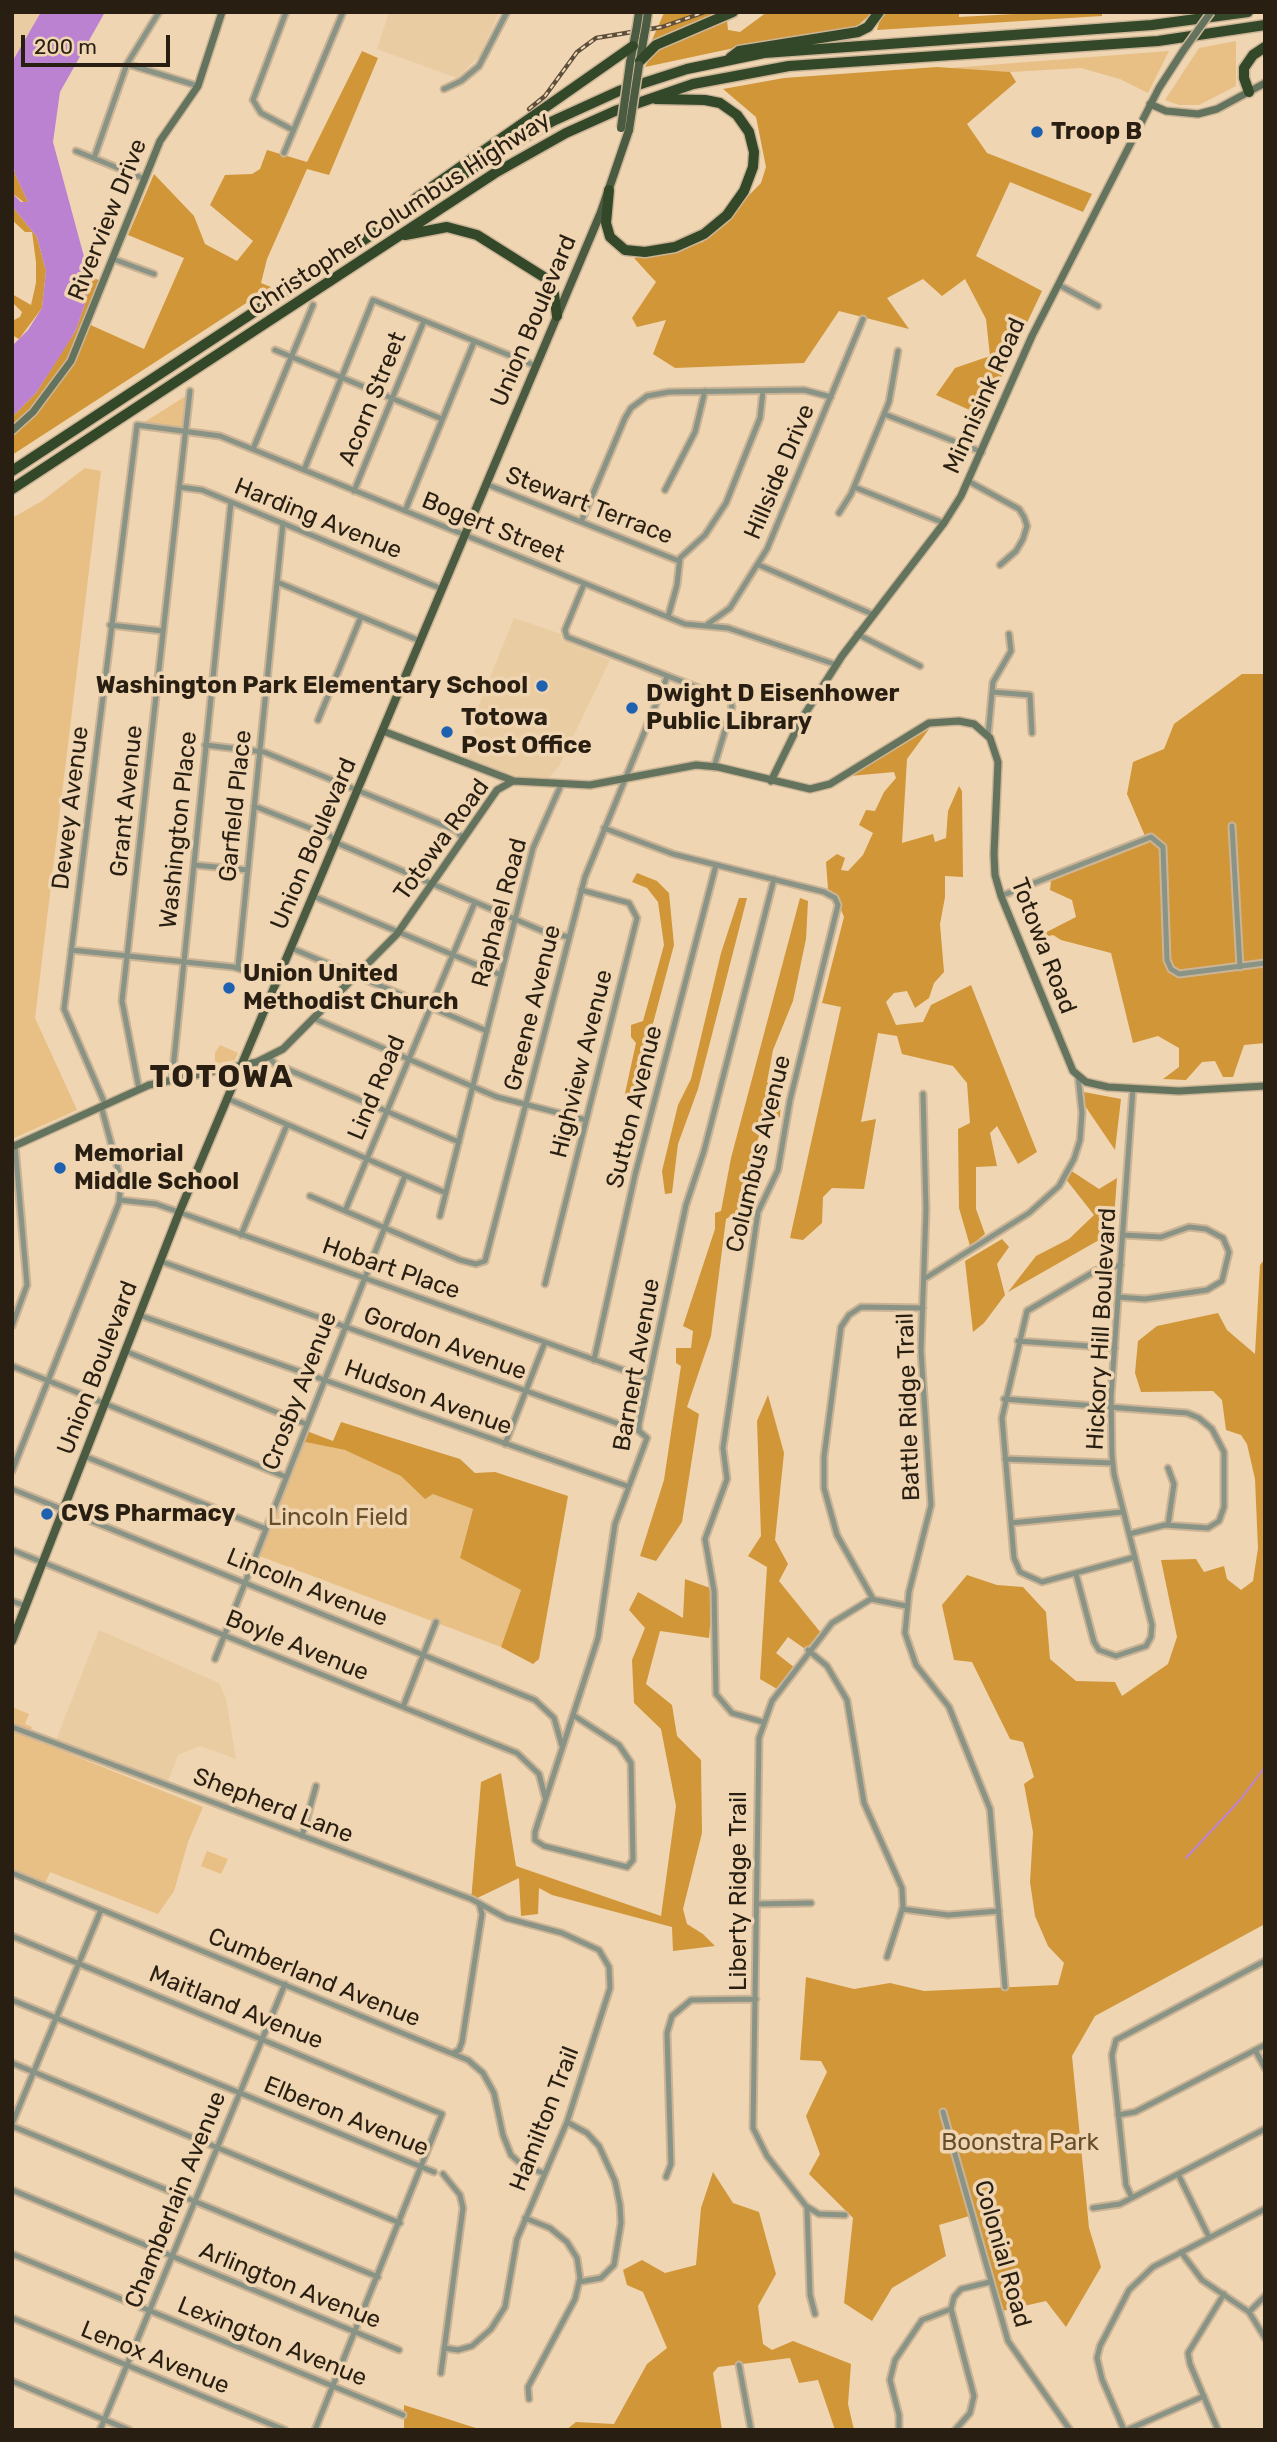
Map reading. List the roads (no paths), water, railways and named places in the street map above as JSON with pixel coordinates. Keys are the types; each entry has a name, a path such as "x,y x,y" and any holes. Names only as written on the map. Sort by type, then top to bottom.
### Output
{"highway":[{"path":"637,63 656,45 733,12"},
{"path":"726,60 739,51 858,32 868,27 878,12"},
{"name":"Christopher Columbus Highway","path":"12,471 505,148 577,109 643,82 726,60 811,48 1152,25 1248,12"},
{"name":"Christopher Columbus Highway","path":"12,489 542,145 590,121 648,99 710,80 789,66 1167,41 1265,25"},
{"path":"411,209 416,198 637,40"},
{"path":"1249,92 1244,68 1253,55 1265,47"},
{"path":"609,190 606,223 610,237 625,250 645,252 675,247 704,234 733,208 748,183 753,167 753,145 746,126 732,111 705,100 648,99"},
{"path":"399,237 447,227 477,234 547,279 554,294 557,316"}],"main road":[{"name":"Riverview Drive","path":"12,431 33,412 66,369 160,141 198,86 222,12"},
{"name":"Union Boulevard","path":"12,1641 226,1098 609,190 625,129 637,63 639,19 648,12"},
{"name":"Minnisink Road","path":"771,781 801,720 836,665 872,614 944,523 982,452 1021,358 1150,104 1211,12"},
{"name":"Union Boulevard","path":"637,40 637,63"},
{"path":"1150,104 1166,111 1198,114 1217,109 1265,83"},
{"name":"Totowa Road","path":"14,1146 139,1089 269,1057 283,1049 399,932 497,790 514,781 561,785 624,780 696,765 714,766 802,789 821,787 933,721 967,722 988,736 996,752 999,771 995,875 1067,1059 1077,1076"},
{"path":"383,731 514,781"},
{"path":"1077,1076 1094,1085 1133,1088 1197,1091 1265,1086"}],"street":[{"path":"94,158 127,64 159,12"},
{"path":"286,12 253,100 261,113 293,130"},
{"path":"284,153 343,12"},
{"path":"444,89 461,81 479,66 507,12"},
{"path":"127,64 198,86"},
{"path":"76,151 145,179"},
{"path":"113,259 154,274"},
{"path":"1059,285 1098,306"},
{"path":"304,470 373,300 536,366"},
{"path":"253,449 313,305"},
{"name":"Hillside Drive","path":"708,624 730,608 759,565 863,319"},
{"name":"Acorn Street","path":"354,491 424,321"},
{"path":"405,511 474,342"},
{"path":"275,349 442,419"},
{"path":"839,513 854,487 884,414 894,385 898,351"},
{"path":"581,522 631,408 641,399 658,393 705,391 804,390 831,397"},
{"name":"Grant Avenue","path":"139,1089 122,1006 190,391"},
{"path":"665,490 695,432 705,391"},
{"path":"668,617 680,561 717,520 726,503 760,418 763,391"},
{"path":"884,414 982,452"},
{"name":"Bogert Street","path":"137,425 186,429 219,436 668,617 690,625 708,624 836,665"},
{"name":"Dewey Avenue","path":"120,1200 121,1180 103,1105 64,1012 110,625 137,425"},
{"path":"968,481 1019,509 1026,522 1026,530 1018,547 1000,565"},
{"name":"Stewart Terrace","path":"486,484 680,561"},
{"name":"Harding Avenue","path":"179,487 202,490 442,589"},
{"path":"854,487 944,523"},
{"name":"Washington Place","path":"172,1079 231,502"},
{"name":"Garfield Place","path":"238,967 283,523"},
{"path":"759,565 872,614"},
{"path":"277,582 420,641"},
{"path":"584,584 565,630 567,637 701,691 724,695 732,703 714,766"},
{"path":"318,720 361,617"},
{"path":"110,625 163,631"},
{"path":"857,634 920,666"},
{"path":"988,736 995,676 1011,651 1009,634"},
{"name":"Greene Avenue","path":"383,1228 470,1263 485,1261 581,890 667,677"},
{"path":"992,692 1030,695 1032,733"},
{"path":"205,746 259,751 359,788 457,831 464,839"},
{"name":"Raphael Road","path":"440,1216 535,841 561,785"},
{"path":"254,806 330,836 336,842 516,920 545,932 569,937"},
{"path":"1232,826 1240,967"},
{"path":"604,828 673,855 774,879"},
{"path":"1001,896 1147,838 1157,838 1163,846 1167,960 1171,970 1179,974 1265,963"},
{"path":"194,865 248,870"},
{"name":"Sutton Avenue","path":"594,1360 632,1187 716,865"},
{"name":"Columbus Avenue","path":"762,1722 727,1710 713,1684 714,1591 705,1544 727,1483 724,1441 758,1212 778,1170 790,1100 838,910 835,898 774,879"},
{"name":"Barnert Avenue","path":"573,1715 619,1745 631,1763 633,1860 627,1867 621,1868 539,1844 534,1836 562,1747 598,1638 615,1524 627,1486 646,1443 645,1435 639,1431 686,1205 704,1151 774,879"},
{"name":"Highview Avenue","path":"545,1283 637,918 629,902 581,890"},
{"path":"313,895 501,975"},
{"name":"Lind Road","path":"345,1211 475,902"},
{"path":"291,948 487,1031"},
{"path":"71,950 238,967 278,980"},
{"path":"315,1019 497,1097 586,1120"},
{"path":"269,1057 275,1064 459,1142"},
{"path":"924,1279 1029,1213 1059,1186 1074,1159 1080,1140 1082,1113 1077,1076"},
{"name":"Hickory Hill Boulevard","path":"1076,1574 1096,1646 1111,1656 1141,1649 1151,1637 1152,1625 1113,1463 1111,1406 1133,1088"},
{"name":"Battle Ridge Trail","path":"923,1094 922,1405 931,1505 906,1606 905,1633 908,1649 916,1665 949,1707 990,1809 1005,1987"},
{"path":"226,1098 446,1193"},
{"path":"241,1235 287,1125"},
{"path":"12,1326 27,1284 14,1146"},
{"name":"Crosby Avenue","path":"215,1659 405,1175"},
{"path":"310,1196 383,1228"},
{"path":"12,1471 120,1200"},
{"name":"Hobart Place","path":"120,1200 156,1204 649,1379"},
{"path":"1118,1297 1145,1299 1207,1290 1222,1281 1228,1252 1223,1238 1206,1229 1189,1227 1161,1237 1123,1235"},
{"name":"Gordon Avenue","path":"160,1261 639,1431"},
{"path":"1121,1265 1097,1270 1033,1306 1023,1321 1002,1418 1014,1558 1020,1572 1042,1582 1135,1557"},
{"path":"906,1606 873,1599 837,1535 824,1488 824,1457 841,1327 849,1315 861,1307 923,1308"},
{"name":"Hudson Avenue","path":"139,1315 627,1486"},
{"path":"1018,1341 1115,1348"},
{"path":"505,1444 545,1342"},
{"path":"125,1351 306,1424"},
{"path":"12,1366 286,1476"},
{"path":"1004,1399 1187,1413 1199,1418 1219,1438 1224,1452 1223,1516 1208,1528 1168,1525 1129,1534"},
{"path":"84,1456 266,1530"},
{"path":"1005,1458 1113,1463"},
{"path":"1168,1468 1174,1484 1168,1525"},
{"name":"Lincoln Avenue","path":"12,1489 541,1704 554,1718 562,1747"},
{"path":"1011,1522 1124,1512"},
{"name":"Boyle Avenue","path":"12,1550 524,1757 539,1774 546,1798"},
{"name":"Liberty Ridge Trail","path":"806,2206 767,2156 753,2128 757,1750 762,1722 772,1700 808,1650 839,1617 873,1599"},
{"path":"12,1601 26,1606"},
{"path":"403,1707 436,1622"},
{"path":"808,1650 827,1667 847,1700 862,1794 900,1879 902,1909 887,1957"},
{"name":"Shepherd Lane","path":"12,1727 479,1903 506,1918 519,1921"},
{"path":"302,1836 316,1786"},
{"name":"Cumberland Avenue","path":"12,1873 474,2064 488,2080 511,2155 522,2165 543,2173"},
{"path":"452,2053 459,2050 462,2042 482,1914 479,1903"},
{"path":"757,1904 811,1903"},
{"path":"902,1909 948,1915 999,1911"},
{"path":"101,1910 12,2125 378,2277"},
{"name":"Hamilton Trail","path":"444,2348 458,2350 472,2346 498,2320 507,2301 515,2247 543,2173 567,2122 610,1989 609,1968 599,1950 519,1921"},
{"name":"Maitland Avenue","path":"12,1936 440,2112 443,2116 422,2168"},
{"path":"1132,2198 1126,2185 1112,2055 1118,2038 1265,1961"},
{"name":"Chamberlain Avenue","path":"100,2430 285,1984"},
{"path":"666,2176 671,2164 667,2033 672,2016 691,2000 756,1998"},
{"name":"Elberon Avenue","path":"12,2000 434,2172"},
{"path":"1118,2115 1135,2112 1265,2045"},
{"path":"1255,2050 1265,2068"},
{"path":"12,2063 400,2223"},
{"name":"Colonial Road","path":"943,2112 990,2282 1011,2347 1070,2430"},
{"path":"567,2122 587,2133 599,2146 615,2181 620,2205 621,2223 614,2264 601,2278 579,2282"},
{"path":"1093,2208 1115,2206 1265,2129"},
{"path":"314,2430 422,2168"},
{"path":"441,2373 463,2208 457,2190 443,2174"},
{"path":"1178,2174 1209,2237"},
{"name":"Arlington Avenue","path":"12,2190 399,2350"},
{"path":"806,2206 819,2214 845,2215"},
{"path":"806,2206 810,2220 810,2295 816,2314"},
{"path":"1204,2396 1126,2430 1099,2372 1100,2346 1133,2285 1147,2271 1265,2209"},
{"path":"525,2218 550,2228 567,2242 577,2258 579,2282 575,2299 528,2387 529,2399"},
{"path":"1181,2252 1197,2275 1249,2312 1265,2338"},
{"name":"Lexington Avenue","path":"12,2254 403,2415"},
{"path":"955,2430 970,2413 974,2396 951,2309 954,2297 961,2289 990,2282"},
{"path":"1218,2430 1190,2364 1189,2347 1224,2294"},
{"path":"1249,2312 1265,2296"},
{"path":"899,2430 899,2415 891,2387 892,2366 918,2324 937,2313 951,2309"},
{"name":"Lenox Avenue","path":"12,2318 285,2430"},
{"path":"739,2365 751,2430"},
{"path":"12,2381 129,2430"}],"waterway":[{"path":"1186,1858 1240,1800 1265,1767"}],"railway":[{"path":"529,109 545,96 577,52 596,38 662,27 705,12"}],"place":[{"name":"Troop B","path":"1037,132"},
{"name":"Washington Park Elementary School","path":"542,686"},
{"name":"Dwight D Eisenhower Public Library","path":"632,708"},
{"name":"Totowa Post Office","path":"447,732"},
{"name":"Union United Methodist Church","path":"229,988"},
{"name":"Memorial Middle School","path":"60,1168"},
{"name":"CVS Pharmacy","path":"47,1514"}],"district":[{"name":"TOTOWA","path":"222,1078"}],"park label":[{"name":"Lincoln Field","path":"338,1518"},
{"name":"Boonstra Park","path":"1020,2143"}]}
